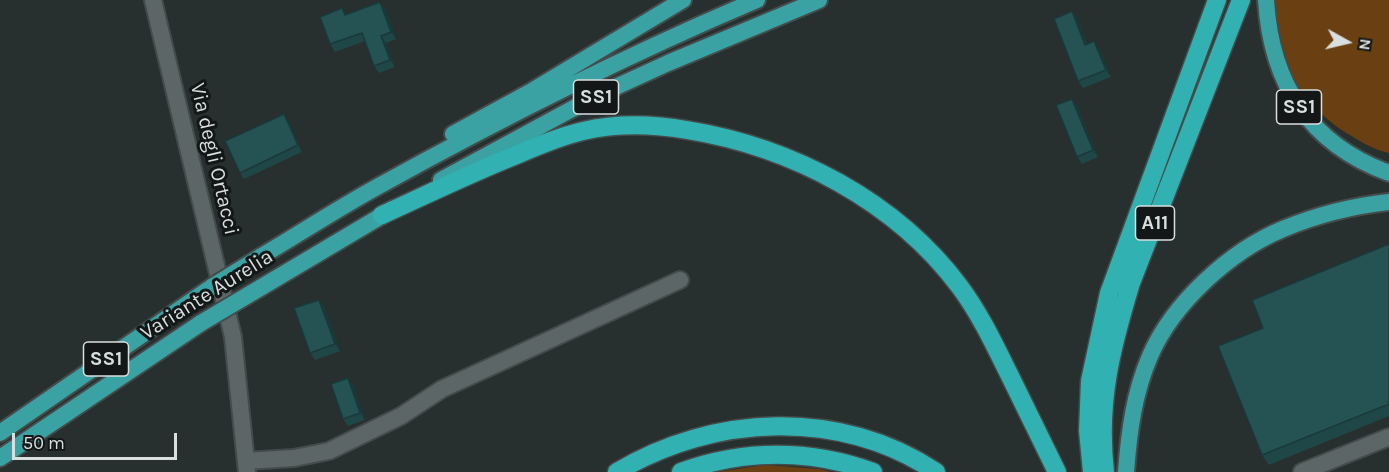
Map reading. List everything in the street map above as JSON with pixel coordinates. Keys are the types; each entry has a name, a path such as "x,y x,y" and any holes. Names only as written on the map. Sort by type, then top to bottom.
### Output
{"highway":[{"path":"376,187 411,160 531,92 684,0"},
{"name":"SS1","path":"376,187 592,75 758,0"},
{"name":"SS1","path":"382,215 453,173 596,96 668,63 819,0"},
{"path":"1098,466 1088,431 1090,381 1109,293 1217,0"},
{"name":"A11","path":"1098,466 1107,374 1131,283 1241,0"},
{"name":"SS1","path":"1266,0 1268,25 1276,62 1287,89 1297,104 1317,129 1334,143 1389,173"},
{"path":"382,215 483,168 563,137 608,126 657,125 737,140 776,152 861,197 895,221 936,258 982,320 1057,472"},
{"name":"Variante Aurelia","path":"0,433 213,286 376,187"},
{"path":"1126,472 1137,397 1150,355 1174,316 1211,276 1241,253 1280,230 1321,215 1389,202"},
{"name":"Variante Aurelia","path":"0,458 201,323 382,215"},
{"path":"617,472 651,454 696,438 744,428 780,426 808,427 854,435 905,455 936,472"},
{"path":"681,472 720,460 772,454 818,457 873,472"}],"street":[{"name":"Via degli Ortacci","path":"153,0 233,337 247,466"},
{"path":"247,466 329,451 401,416 442,389 680,280"},
{"path":"1302,472 1389,437"}],"shaded area":[{"path":"1274,0 1389,0 1389,153 1367,145 1336,126 1306,97 1286,63 1279,43"},
{"path":"766,465 819,469 831,472 717,472"}],"building":[{"path":"380,2 391,32 381,36 390,60 374,66 362,33 330,44 320,17 342,8 345,15"},
{"path":"1072,11 1085,45 1094,41 1106,70 1078,81 1054,19"},
{"path":"1072,99 1093,150 1077,157 1056,105"},
{"path":"284,114 298,145 240,173 225,141"},
{"path":"1389,244 1389,404 1262,455 1218,346 1263,328 1252,300"},
{"path":"319,300 335,344 310,353 294,308"},
{"path":"348,378 360,413 343,419 331,384"}]}
